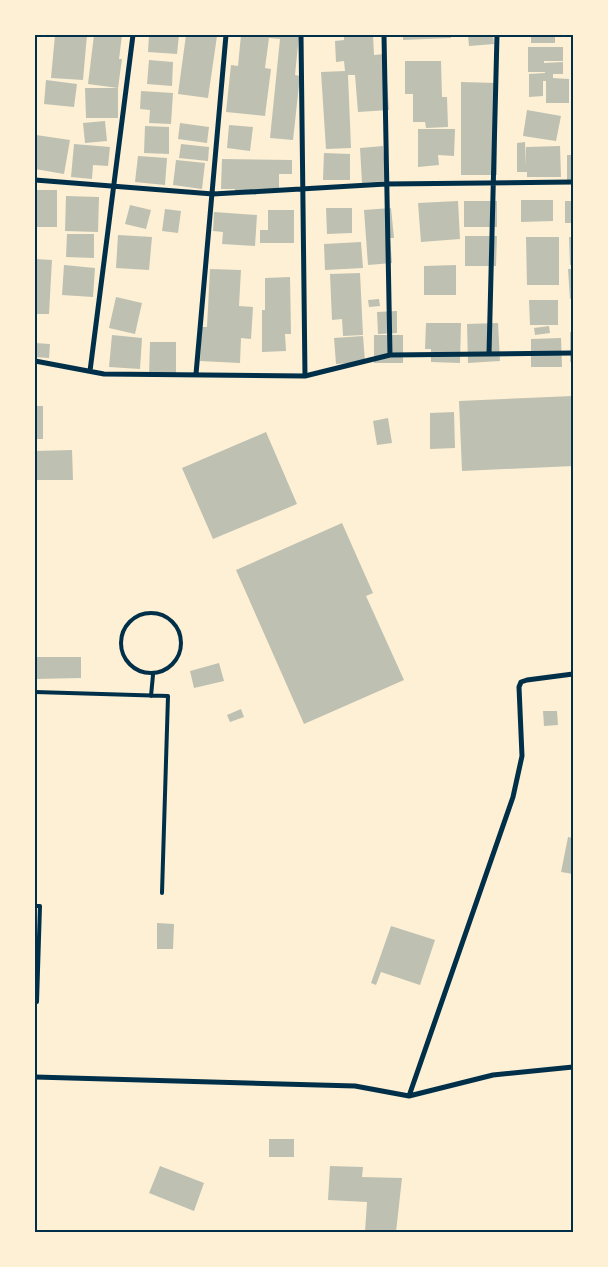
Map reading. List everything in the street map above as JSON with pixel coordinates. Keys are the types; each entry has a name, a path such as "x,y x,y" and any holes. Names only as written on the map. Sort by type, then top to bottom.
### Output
{"street":[{"path":"90,371 133,35"},
{"path":"196,374 226,35"},
{"path":"301,35 305,376"},
{"path":"384,35 390,355"},
{"path":"489,354 497,35"},
{"path":"35,180 213,194 386,184 573,182"},
{"path":"35,361 104,374 305,376 390,355 573,353"},
{"path":"409,1096 513,797 522,756 519,688 522,682 527,680 573,674"},
{"path":"35,1077 355,1086 409,1096 493,1075 573,1067"}],"lane":[{"path":"150,612 168,617 180,632 181,652 171,668 153,674 134,669 122,654 121,635 132,619 150,612"},
{"path":"150,696 153,674"},
{"path":"35,692 168,696 162,893"},
{"path":"35,906 40,906 37,1002 35,1002"}],"building":[{"path":"55,35 87,35 83,80 51,78"},
{"path":"94,35 122,35 119,59 122,59 118,88 88,84"},
{"path":"149,35 179,35 177,54 148,52"},
{"path":"186,35 217,36 208,98 178,94"},
{"path":"241,35 299,35 295,75 300,76 293,140 270,138 280,39 269,38 265,68 271,69 265,116 226,112 231,65 238,66"},
{"path":"344,35 373,35 374,55 385,54 389,110 358,112 355,75 348,75 351,148 326,149 321,72 345,71 344,61 336,62 335,41 344,40"},
{"path":"403,35 451,35 451,38 403,40"},
{"path":"468,35 493,35 494,44 469,46"},
{"path":"531,35 555,35 555,43 531,43"},
{"path":"528,47 563,47 563,61 544,61 544,63 563,62 563,74 553,74 553,78 569,79 569,103 546,103 546,81 543,81 543,96 529,97 529,74 545,72 528,72"},
{"path":"149,60 173,62 172,86 147,84"},
{"path":"405,61 441,61 442,97 447,97 448,127 426,128 425,122 413,122 413,94 405,94"},
{"path":"46,80 77,84 74,107 44,104"},
{"path":"461,82 497,83 497,175 461,175"},
{"path":"85,88 118,88 118,118 86,118"},
{"path":"141,91 173,93 171,124 149,123 150,110 140,109"},
{"path":"527,110 561,116 556,141 523,136"},
{"path":"105,121 107,141 85,143 83,123"},
{"path":"180,123 209,127 207,143 178,139"},
{"path":"229,125 253,127 250,151 227,148"},
{"path":"145,126 169,127 169,154 144,153"},
{"path":"418,129 455,129 454,156 438,155 439,165 418,167"},
{"path":"36,135 70,140 64,174 35,169"},
{"path":"525,142 526,166 526,147 560,146 561,177 527,177 527,172 517,172 517,143"},
{"path":"74,144 110,147 108,166 93,165 92,179 71,177"},
{"path":"181,144 209,147 208,161 179,158"},
{"path":"383,146 386,181 362,183 360,148"},
{"path":"324,153 350,154 350,180 323,180"},
{"path":"567,155 573,155 573,180 567,180"},
{"path":"138,156 167,158 165,185 135,182"},
{"path":"222,159 292,160 292,174 279,174 279,190 256,189 256,195 235,194 235,189 221,189"},
{"path":"176,160 205,163 202,189 173,185"},
{"path":"35,190 57,190 57,227 35,227"},
{"path":"66,196 99,197 98,232 65,231"},
{"path":"521,200 553,200 553,221 521,222"},
{"path":"458,201 460,239 421,242 418,203"},
{"path":"464,201 497,201 497,227 464,227"},
{"path":"565,201 573,201 573,223 565,223"},
{"path":"130,205 151,210 146,229 125,224"},
{"path":"326,208 352,208 352,233 327,234"},
{"path":"391,208 394,238 390,238 392,263 368,265 364,210"},
{"path":"165,209 181,211 178,233 162,231"},
{"path":"268,210 294,210 294,243 260,243 260,230 268,230"},
{"path":"214,212 257,215 255,246 222,244 223,232 213,231"},
{"path":"67,234 94,234 94,258 66,257"},
{"path":"118,235 152,237 149,270 116,268"},
{"path":"465,236 497,236 496,266 465,266"},
{"path":"526,237 559,237 559,285 527,285"},
{"path":"569,237 573,237 573,265 570,265"},
{"path":"361,242 363,268 325,270 324,244"},
{"path":"35,259 52,260 49,314 35,314"},
{"path":"64,265 95,268 93,297 62,295"},
{"path":"456,265 456,295 424,295 424,266"},
{"path":"210,269 241,270 239,306 253,307 251,339 241,338 240,363 200,361 202,327 207,327"},
{"path":"568,269 573,269 573,298 570,299"},
{"path":"360,273 363,335 343,336 342,319 332,320 330,274"},
{"path":"290,277 291,334 285,334 286,351 262,352 262,310 265,310 265,278"},
{"path":"116,297 142,303 135,334 109,328"},
{"path":"379,299 380,306 369,307 368,300"},
{"path":"529,300 558,300 558,325 530,325"},
{"path":"397,311 397,333 378,334 377,312"},
{"path":"426,323 461,323 460,363 431,362 431,349 425,349"},
{"path":"498,323 500,361 468,363 467,324"},
{"path":"549,326 550,333 535,335 534,328"},
{"path":"570,332 573,332 573,362 570,362"},
{"path":"112,335 142,338 140,369 109,367"},
{"path":"374,335 403,335 403,363 374,363"},
{"path":"363,336 365,362 336,364 334,338"},
{"path":"561,338 562,367 531,367 531,339"},
{"path":"150,342 176,342 176,377 149,376"},
{"path":"35,343 50,344 49,358 35,357"},
{"path":"573,396 573,466 462,471 459,401"},
{"path":"35,406 43,406 43,439 35,439"},
{"path":"454,412 455,448 430,449 430,413"},
{"path":"388,418 392,443 377,445 373,421"},
{"path":"266,432 297,504 213,539 182,468"},
{"path":"72,450 73,480 35,480 35,451"},
{"path":"342,523 373,593 366,596 404,680 304,724 236,570"},
{"path":"35,657 81,657 81,678 35,679"},
{"path":"219,663 224,681 194,688 190,671"},
{"path":"241,709 244,717 230,722 227,715"},
{"path":"543,711 557,711 558,725 544,726"},
{"path":"568,837 573,838 573,874 561,872"},
{"path":"157,923 174,924 173,949 157,949"},
{"path":"391,926 435,940 420,985 381,972 376,985 371,983"},
{"path":"269,1139 294,1139 294,1157 269,1157"},
{"path":"160,1166 204,1183 194,1211 149,1193"},
{"path":"330,1166 363,1167 362,1177 402,1178 396,1232 365,1232 367,1202 328,1200"}]}
